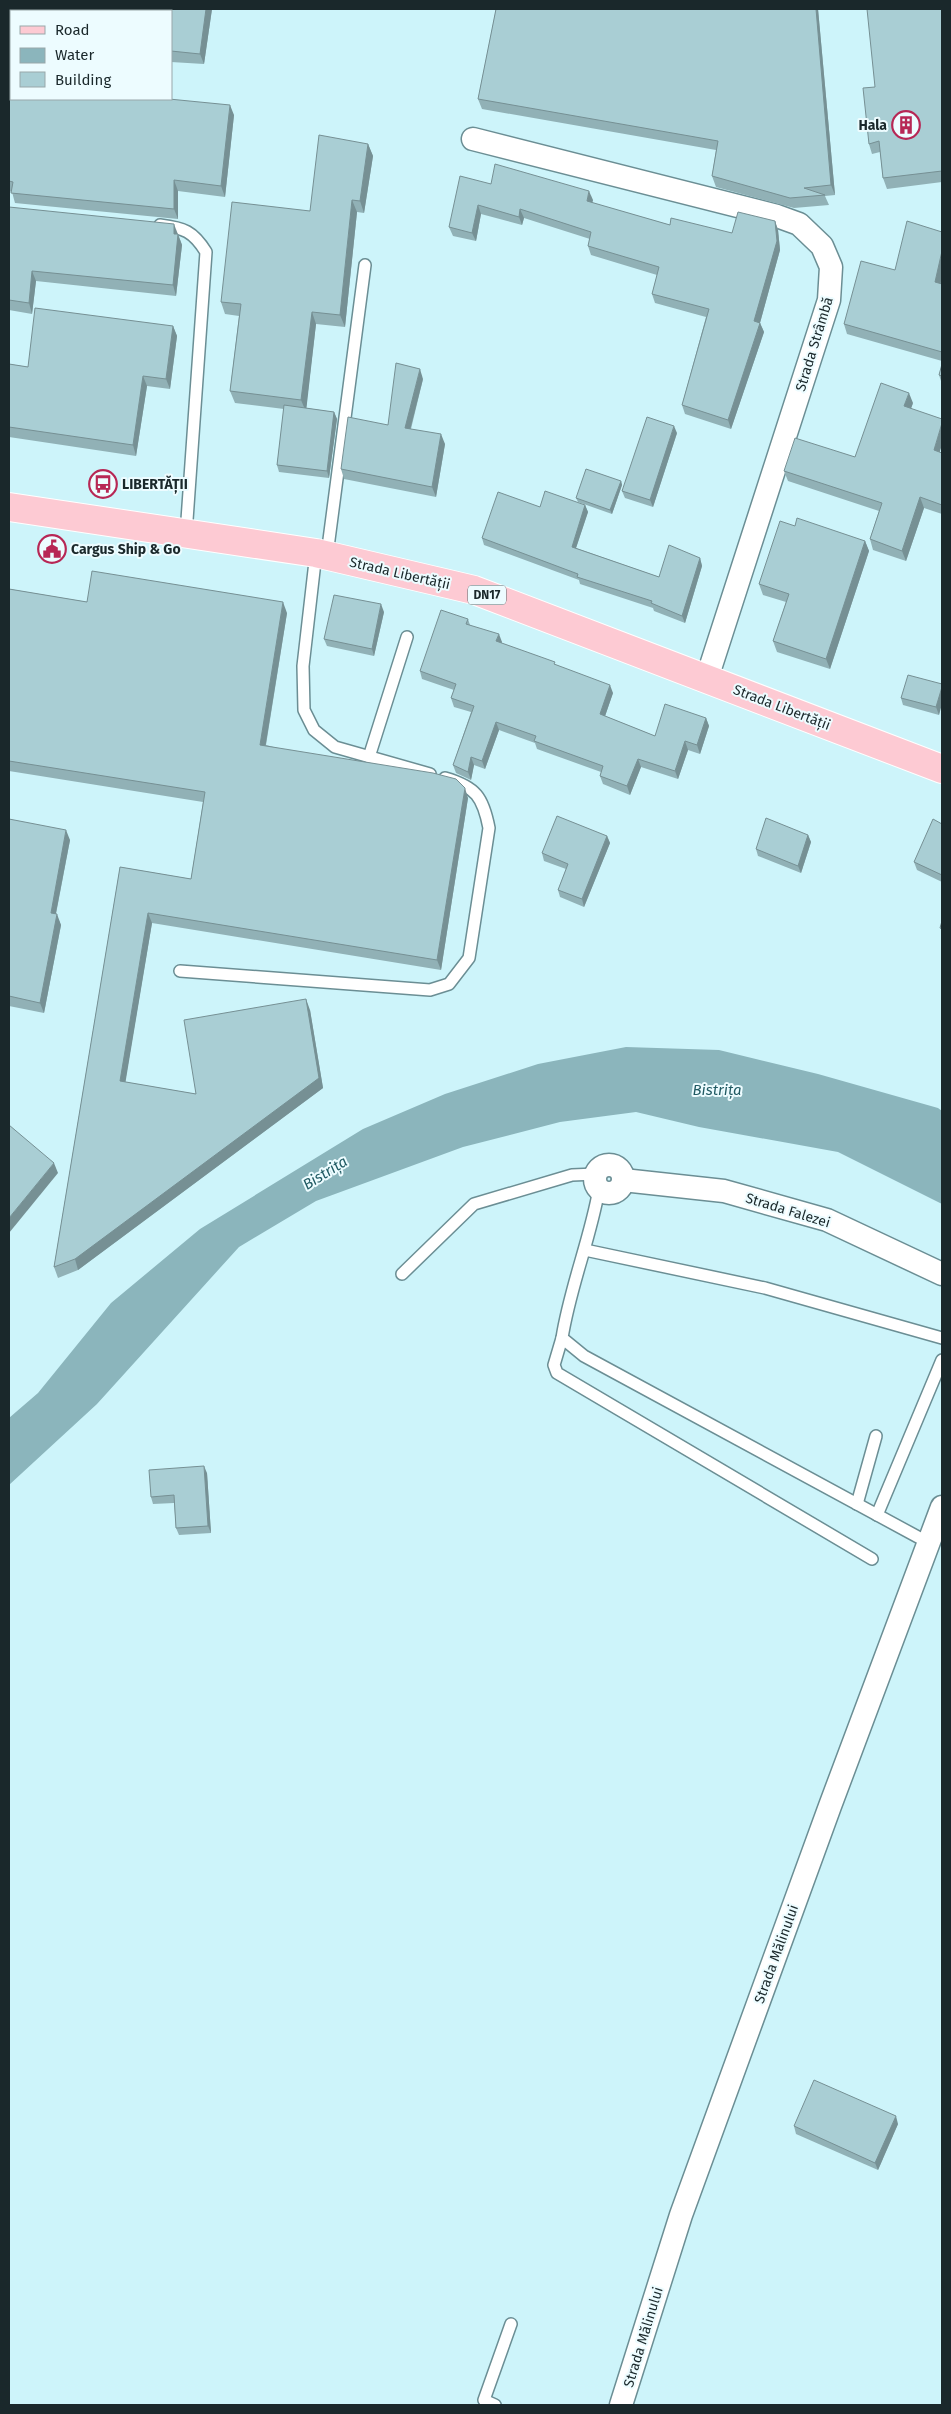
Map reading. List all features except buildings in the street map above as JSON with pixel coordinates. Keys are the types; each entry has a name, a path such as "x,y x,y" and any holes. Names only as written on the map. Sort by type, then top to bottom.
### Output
{"main road":[{"name":"Strada Libertății","path":"9,507 321,554 474,590 942,769"}],"street":[{"name":"Strada Strâmbă","path":"473,139 777,216 799,224 822,246 830,267 829,300 707,678"},
{"name":"Strada Falezei","path":"606,1184 724,1191 827,1220 942,1274"},
{"name":"Strada Mălinului","path":"621,2405 681,2216 830,1806 942,1507"}],"lane":[{"path":"150,224 179,227 196,237 206,252 186,534"},
{"path":"180,972 430,990 449,984 462,970 469,958 490,828 485,809 478,795 463,783 335,747 314,730 304,710 303,666 366,264"},
{"path":"369,757 407,637"},
{"path":"402,1274 474,1204 572,1175 606,1184 566,1311 562,1338 554,1365 557,1373 872,1559"},
{"path":"585,1250 765,1288 942,1338"},
{"path":"562,1338 584,1356 929,1543"},
{"path":"877,1515 942,1360"},
{"path":"857,1504 876,1436"},
{"path":"495,2405 484,2400 511,2324"}],"water":[{"name":"Bistrița","path":"626,1047 719,1050 818,1074 938,1108 942,1111 942,1204 838,1152 699,1127 636,1112 560,1122 463,1147 316,1201 239,1247 97,1404 9,1485 9,1418 38,1393 111,1303 200,1229 363,1129 445,1094 538,1064"}],"place":[{"name":"Hala","path":"906,125"},
{"name":"LIBERTĂȚII","path":"103,484"},
{"name":"Cargus Ship & Go","path":"52,549"}]}
